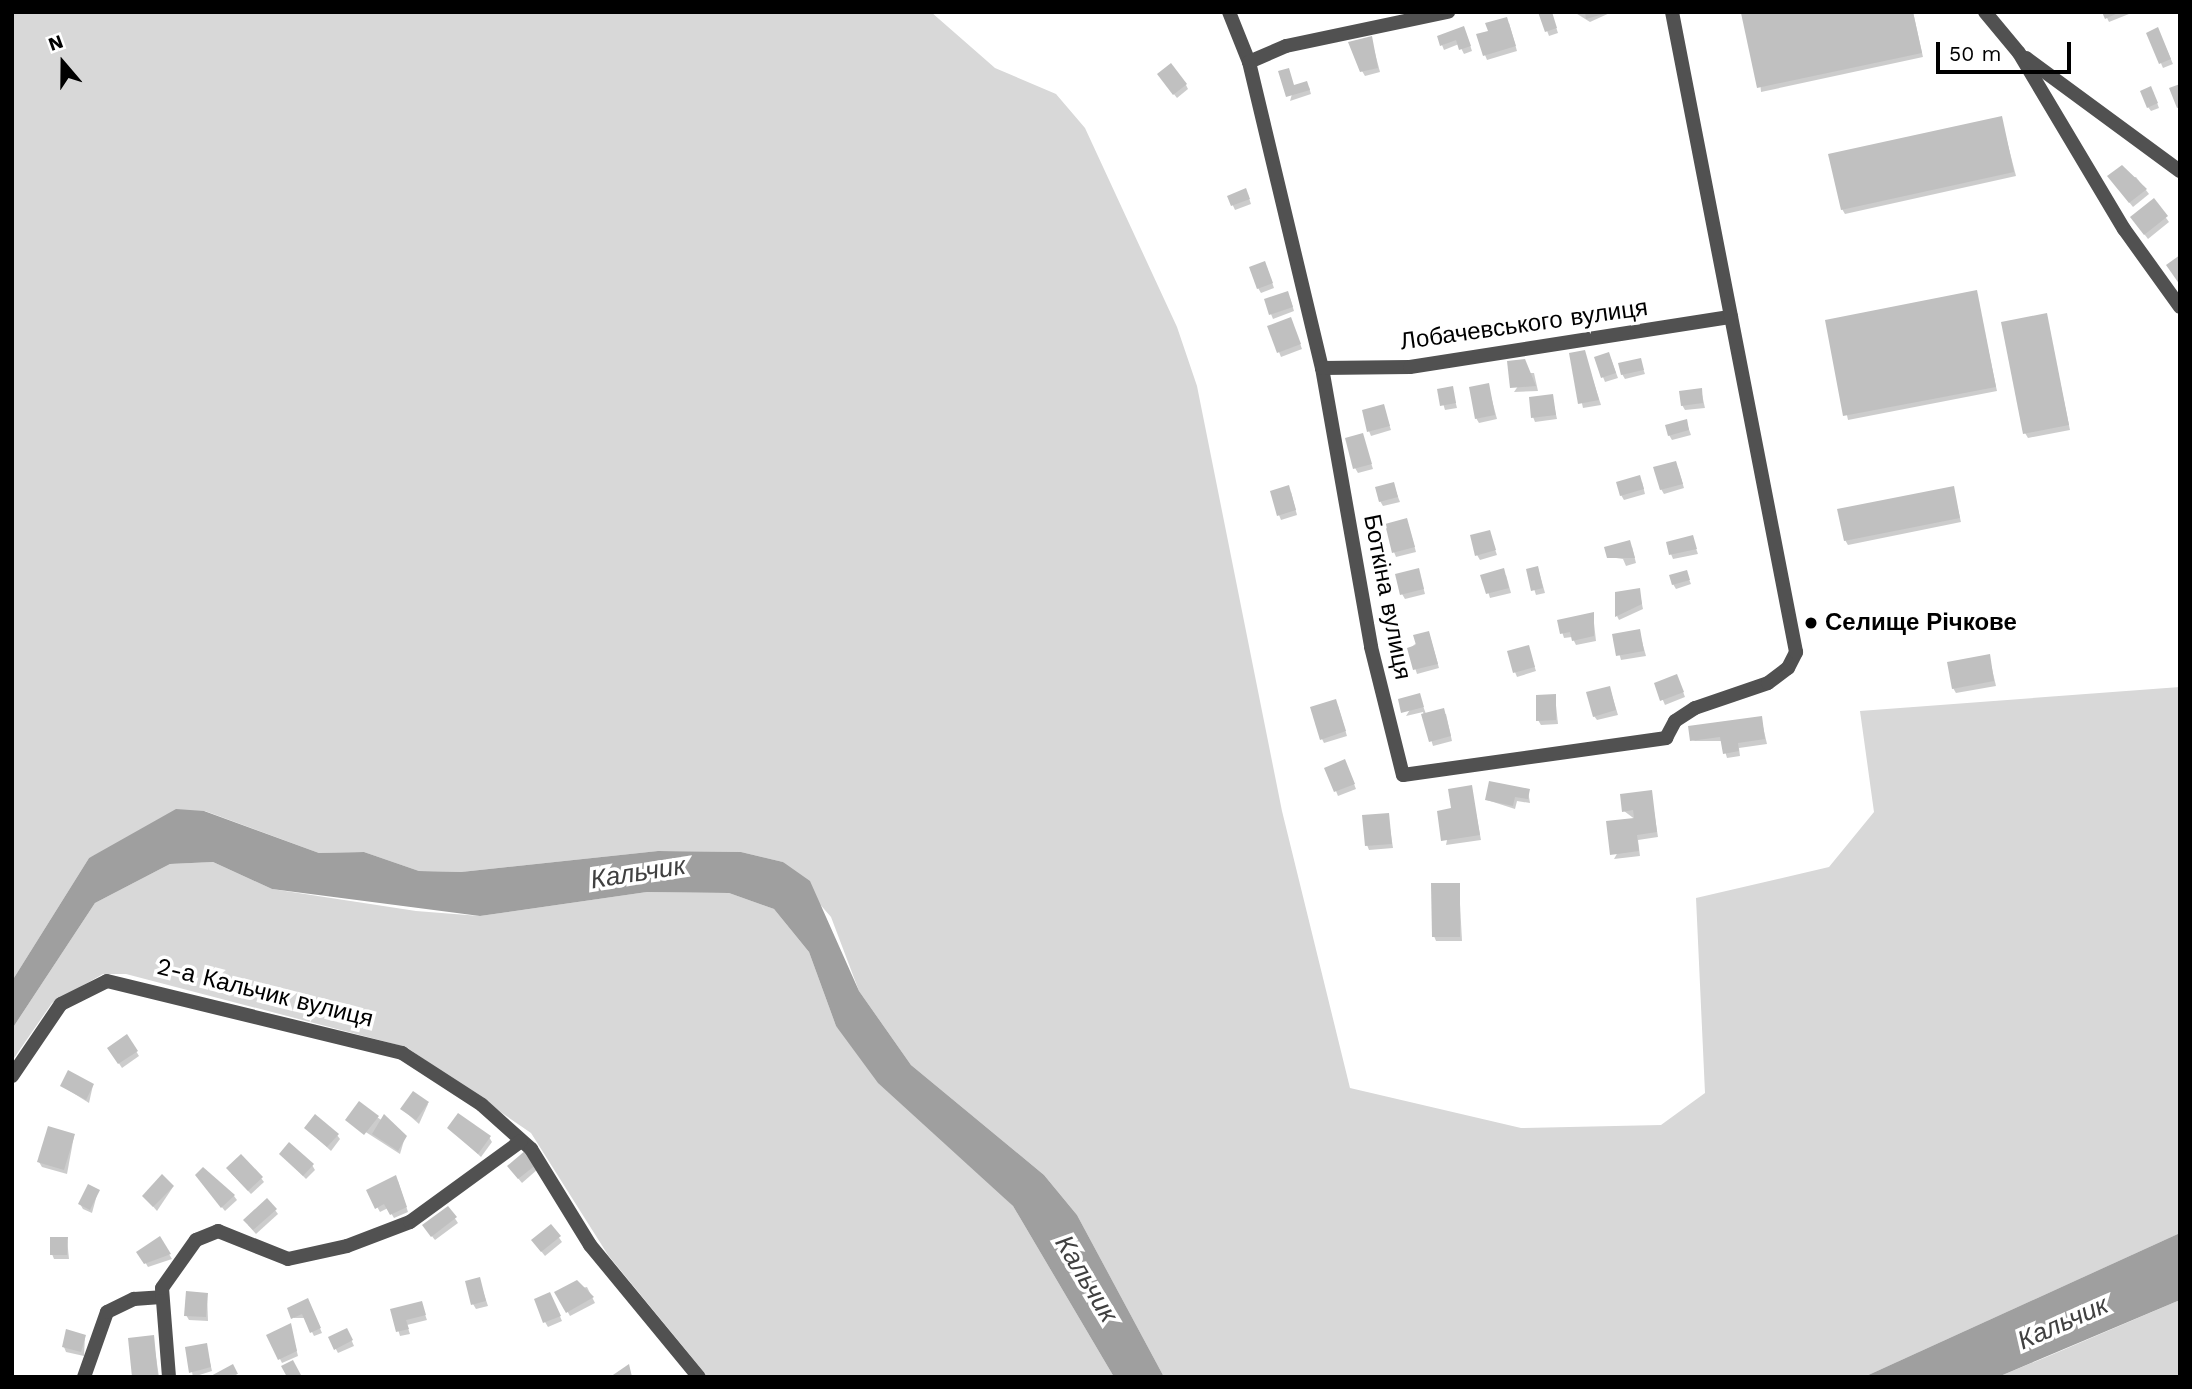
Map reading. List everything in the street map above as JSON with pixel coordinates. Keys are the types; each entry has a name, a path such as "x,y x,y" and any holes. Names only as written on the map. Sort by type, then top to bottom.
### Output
{"street":[{"name":"Боткіна вулиця","path":"1229,12 1249,62 1322,368 1371,647 1403,775 1666,737 1675,721 1695,708 1768,683 1788,668 1796,652 1731,317"},
{"path":"1249,62 1286,46 1448,12"},
{"path":"1672,12 1731,317"},
{"path":"1985,12 2019,53 2124,229 2180,307"},
{"path":"2019,53 2180,171"},
{"name":"Лобачевського вулиця","path":"1322,368 1410,367 1731,317"},
{"name":"2-а Кальчик вулиця","path":"12,1076 69,997 95,983 120,981 402,1053 482,1105 548,1170 590,1245 699,1377"},
{"path":"169,1377 161,1297 168,1273 204,1235 228,1234 288,1259 347,1246 410,1222 521,1141"},
{"path":"84,1377 107,1312 161,1297"}],"shaded area":[{"path":"12,12 931,12 995,68 1056,94 1085,128 1177,327 1197,386 1282,811 1350,1088 1521,1128 1661,1125 1705,1093 1696,898 1829,867 1874,812 1860,711 2180,687 2180,1233 1864,1377 1164,1377 1077,1215 1044,1175 911,1065 859,991 831,917 783,862 741,852 658,851 461,872 419,871 364,852 319,853 205,811 89,858 12,981"},
{"path":"213,862 272,889 416,911 480,916 647,892 729,893 774,909 809,952 836,1026 1013,1206 1114,1377 708,1377 608,1255 531,1133 406,1047 126,974 103,974 52,1003 12,1061 12,1029 95,903 170,864"},
{"path":"2180,1300 2180,1377 1998,1377 2063,1350"}],"water":[{"name":"Кальчик","path":"176,809 204,811 319,853 364,852 419,871 461,872 658,851 741,852 783,862 810,881 859,991 911,1065 1044,1175 1077,1215 1164,1377 1114,1377 1013,1206 878,1083 836,1026 809,952 774,909 729,893 647,892 480,916 272,889 213,862 170,864 95,903 12,1029 12,981 89,858"},
{"name":"Кальчик","path":"2180,1233 2180,1300 1998,1377 1864,1377"}],"building":[{"path":"1538,12 1552,12 1557,28 1545,32"},
{"path":"1585,12 1607,12 1607,13 1586,19"},
{"path":"1913,12 1922,53 1757,88 1741,13"},
{"path":"2102,12 2120,12 2105,19"},
{"path":"1507,17 1516,46 1483,56 1476,34 1488,31 1485,23"},
{"path":"1464,26 1471,46 1459,50 1456,40 1440,46 1437,36"},
{"path":"2158,27 2171,59 2159,64 2146,33"},
{"path":"1372,36 1378,68 1360,72 1348,42"},
{"path":"1171,63 1187,84 1173,95 1157,74"},
{"path":"1289,68 1294,85 1307,81 1310,90 1286,97 1278,71"},
{"path":"2180,84 2180,107 2177,108 2169,88"},
{"path":"2151,86 2158,103 2147,108 2140,91"},
{"path":"2002,116 2014,172 1841,210 1828,154"},
{"path":"2122,165 2147,189 2129,203 2107,176"},
{"path":"1246,188 1250,199 1231,206 1227,196"},
{"path":"2154,198 2168,216 2144,235 2130,217"},
{"path":"2180,255 2180,285 2166,265"},
{"path":"1265,261 1273,283 1257,289 1249,267"},
{"path":"1977,290 1996,387 1843,416 1825,320"},
{"path":"1288,291 1293,307 1269,315 1264,299"},
{"path":"2047,313 2069,425 2023,434 2001,322"},
{"path":"1291,317 1301,344 1277,353 1267,326"},
{"path":"1585,350 1599,400 1578,404 1569,353"},
{"path":"1609,352 1616,373 1601,378 1594,357"},
{"path":"1641,358 1644,370 1621,375 1618,363"},
{"path":"1525,359 1536,386 1510,388 1507,361"},
{"path":"1489,383 1495,415 1475,419 1469,387"},
{"path":"1453,386 1456,403 1440,406 1437,389"},
{"path":"1702,388 1703,403 1681,406 1679,391"},
{"path":"1553,394 1556,415 1531,418 1529,397"},
{"path":"1384,404 1390,426 1367,432 1362,410"},
{"path":"1687,419 1689,430 1668,436 1665,425"},
{"path":"1363,433 1372,464 1353,469 1345,438"},
{"path":"1676,461 1683,484 1660,490 1653,467"},
{"path":"1640,475 1644,489 1620,496 1616,482"},
{"path":"1394,482 1398,497 1379,502 1375,487"},
{"path":"1289,485 1296,510 1277,516 1270,491"},
{"path":"1954,486 1960,518 1844,541 1837,509"},
{"path":"1407,518 1415,547 1392,553 1385,524"},
{"path":"1490,530 1496,550 1475,556 1470,535"},
{"path":"1693,535 1697,549 1669,555 1666,542"},
{"path":"1630,540 1635,558 1607,558 1604,547"},
{"path":"1538,566 1543,588 1531,591 1526,569"},
{"path":"1419,568 1424,589 1400,595 1395,574"},
{"path":"1504,568 1509,588 1486,594 1480,575"},
{"path":"1687,570 1690,580 1672,585 1669,575"},
{"path":"1640,588 1642,604 1615,617 1615,592"},
{"path":"1594,612 1594,636 1572,641 1570,632 1560,634 1557,620"},
{"path":"1640,629 1644,651 1616,656 1612,634"},
{"path":"1429,631 1438,664 1413,670 1407,648 1416,645 1413,635"},
{"path":"1529,645 1535,667 1513,673 1507,651"},
{"path":"1990,654 1994,681 1952,689 1947,662"},
{"path":"1677,674 1684,692 1660,701 1654,683"},
{"path":"1610,686 1616,710 1593,717 1586,692"},
{"path":"1420,693 1424,707 1401,713 1398,699"},
{"path":"1556,694 1556,720 1536,721 1536,695"},
{"path":"1336,699 1346,731 1320,740 1310,707"},
{"path":"1444,708 1451,736 1429,742 1421,714"},
{"path":"1762,716 1765,739 1738,743 1739,751 1723,754 1720,737 1690,741 1688,726"},
{"path":"1345,759 1355,784 1334,792 1324,768"},
{"path":"1489,781 1530,789 1528,799 1515,797 1513,806 1485,800"},
{"path":"1472,785 1480,835 1441,841 1437,811 1451,808 1448,789"},
{"path":"1652,790 1657,832 1637,835 1639,851 1610,855 1606,821 1634,818 1633,810 1622,812 1620,794"},
{"path":"1389,813 1392,844 1365,846 1362,815"},
{"path":"1431,883 1460,883 1460,937 1432,937"},
{"path":"127,1034 138,1051 118,1064 107,1048"},
{"path":"68,1070 94,1084 86,1100 60,1086"},
{"path":"413,1091 429,1102 416,1120 400,1109"},
{"path":"359,1101 379,1116 364,1135 345,1120"},
{"path":"458,1113 491,1136 478,1154 447,1128"},
{"path":"315,1114 339,1134 327,1147 304,1128"},
{"path":"384,1114 407,1136 398,1151 372,1134"},
{"path":"48,1126 75,1134 64,1170 37,1162"},
{"path":"289,1142 314,1164 303,1176 279,1154"},
{"path":"526,1150 537,1164 518,1179 507,1166"},
{"path":"241,1154 263,1177 248,1191 226,1168"},
{"path":"203,1167 235,1195 221,1208 195,1175"},
{"path":"162,1174 174,1186 153,1207 142,1196"},
{"path":"396,1175 407,1207 390,1215 384,1204 375,1209 366,1190"},
{"path":"88,1184 100,1190 90,1210 78,1204"},
{"path":"267,1198 277,1209 253,1230 243,1220"},
{"path":"448,1206 457,1217 431,1237 422,1225"},
{"path":"551,1224 561,1236 541,1252 531,1240"},
{"path":"160,1236 171,1254 144,1264 136,1252"},
{"path":"50,1237 68,1237 67,1255 50,1255"},
{"path":"480,1277 486,1301 471,1305 465,1281"},
{"path":"577,1280 594,1297 566,1313 554,1292"},
{"path":"186,1291 208,1293 206,1317 184,1316"},
{"path":"550,1292 561,1316 543,1323 534,1299"},
{"path":"308,1298 321,1328 310,1333 302,1314 291,1319 287,1308"},
{"path":"422,1301 426,1315 406,1320 409,1329 396,1332 390,1309"},
{"path":"291,1323 297,1351 278,1360 266,1335"},
{"path":"347,1328 353,1340 334,1350 328,1337"},
{"path":"66,1329 86,1335 81,1352 62,1347"},
{"path":"154,1335 158,1377 132,1377 128,1338"},
{"path":"207,1343 211,1367 189,1373 185,1347"},
{"path":"293,1360 302,1377 287,1377 281,1366"},
{"path":"233,1364 238,1374 209,1377"},
{"path":"629,1364 632,1377 610,1377"}],"place":[{"name":"Селище Річкове","path":"1811,623"}]}
